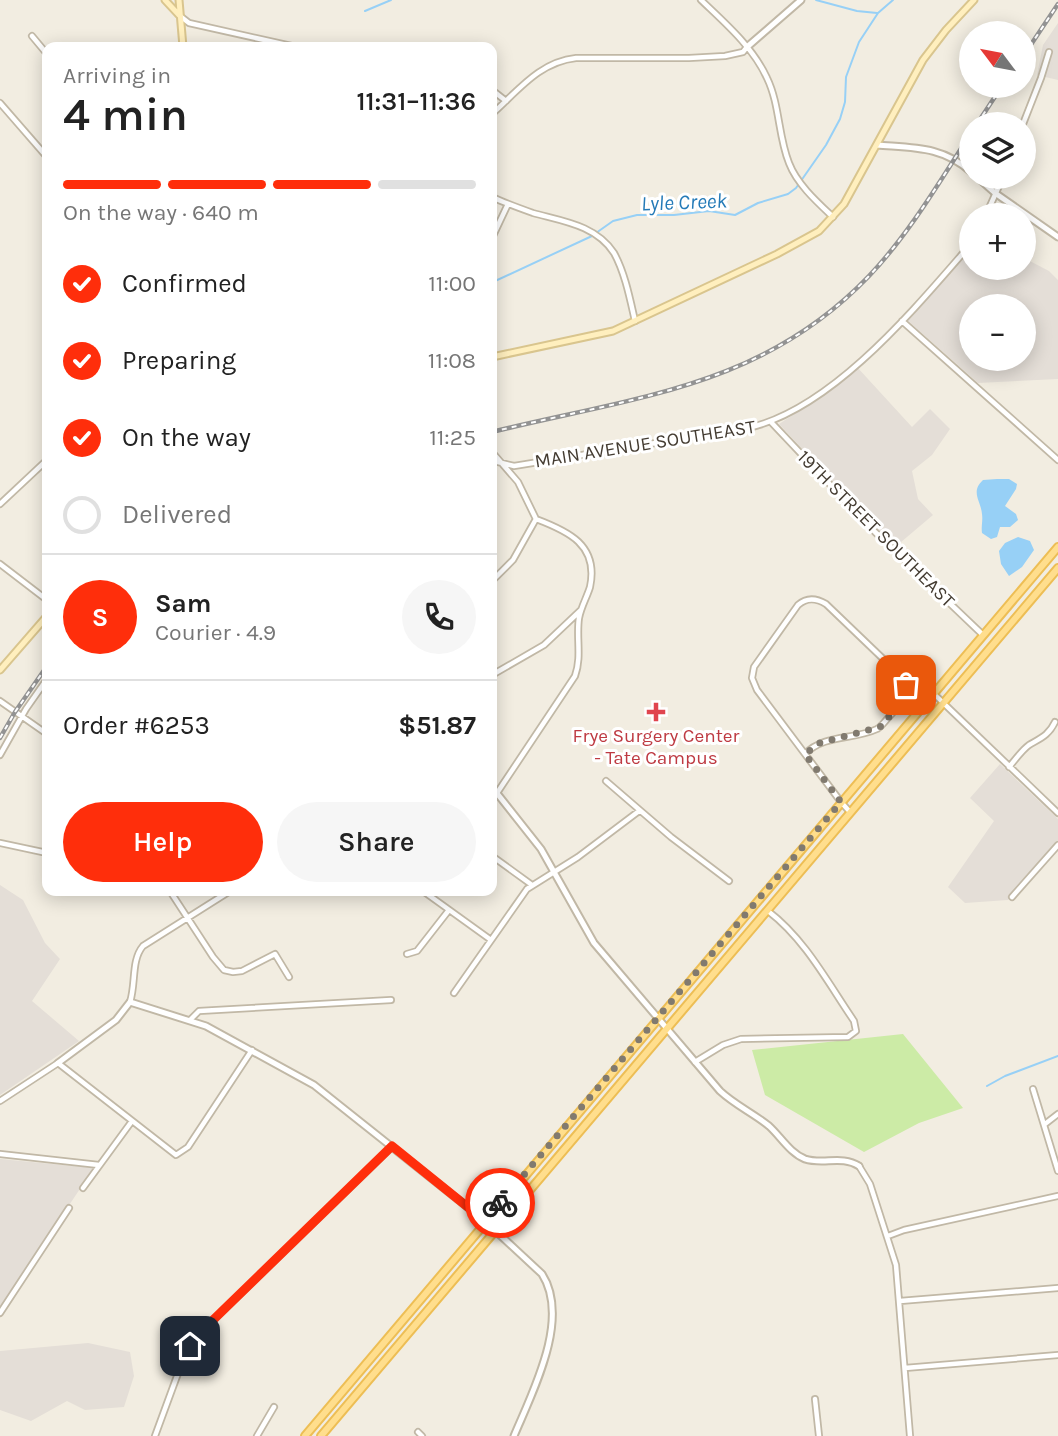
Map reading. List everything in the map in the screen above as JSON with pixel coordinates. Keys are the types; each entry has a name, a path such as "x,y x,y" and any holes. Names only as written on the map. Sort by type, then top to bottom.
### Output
{"main road":[{"path":"164,0 179,15"},
{"path":"179,0 182,42"},
{"path":"497,356 591,337 635,321 800,243 819,231 844,204 923,60 974,0"},
{"path":"305,1436 1058,547"},
{"path":"321,1436 1058,568"},
{"path":"0,670 42,622"}],"street":[{"path":"701,0 747,47 763,70 772,91 791,168 833,218"},
{"path":"497,110 540,70 566,59 713,57 743,52 801,0"},
{"path":"179,15 189,23 274,42"},
{"path":"32,36 42,48"},
{"path":"1028,112 1049,52"},
{"path":"497,94 506,102"},
{"path":"0,103 42,151"},
{"path":"877,145 935,151 959,162"},
{"path":"990,189 1058,237"},
{"path":"991,203 997,189"},
{"path":"497,199 582,227 603,240 620,266 635,321"},
{"path":"497,227 508,204"},
{"name":"MAIN AVENUE SOUTHEAST","path":"497,461 514,466 771,422 836,381 878,345 959,257"},
{"path":"902,321 1058,460"},
{"name":"19TH STREET SOUTHEAST","path":"771,422 874,532 983,635"},
{"path":"497,457 520,485 536,519 564,530 581,543 591,573 578,629 578,669 497,793 529,832 594,943 728,1099 768,1125 798,1155 813,1161 846,1160 859,1166 869,1181 896,1265 910,1436"},
{"path":"0,505 42,465"},
{"path":"497,576 513,561 536,519"},
{"path":"0,564 42,596"},
{"path":"805,754 820,743 880,727 904,698 907,690 904,680 826,604 813,599 804,600 798,605 757,662 752,675 757,690 805,754 841,802 850,812"},
{"path":"497,672 544,645 582,610"},
{"path":"0,755 42,686"},
{"path":"934,694 1058,813"},
{"path":"0,701 42,731"},
{"path":"1009,767 1029,746 1051,730 1055,722"},
{"path":"606,781 639,811 729,881"},
{"path":"454,993 532,885 578,857 639,811"},
{"path":"0,843 42,852"},
{"path":"1012,897 1058,845"},
{"path":"497,860 532,885"},
{"path":"173,896 212,957 228,972 242,971 276,955 289,977"},
{"path":"0,1101 117,1020 130,1002 138,951 222,896"},
{"path":"430,896 491,940"},
{"path":"407,954 417,951 449,909"},
{"path":"695,1062 723,1045 741,1039 848,1037 856,1031 854,1021 801,944 784,924 768,911"},
{"path":"191,1019 200,1011 391,1000"},
{"path":"130,1002 191,1019 314,1085 485,1221 539,1270 547,1284 551,1314 545,1360 514,1436"},
{"path":"58,1063 176,1155 188,1147 252,1050"},
{"path":"1033,1089 1058,1171"},
{"path":"1045,1124 1058,1114"},
{"path":"83,1188 132,1121"},
{"path":"155,1436 184,1357 195,1338 392,1146"},
{"path":"0,1154 99,1165"},
{"path":"888,1236 904,1230 1058,1196"},
{"path":"0,1313 69,1209"},
{"path":"900,1301 1058,1289"},
{"path":"905,1368 1058,1356"},
{"path":"815,1399 819,1436"},
{"path":"257,1436 274,1407"}],"shaded area":[{"path":"1058,23 1058,80 1037,75 1043,45"},
{"path":"959,261 959,280 1036,280 1036,264 1058,280 1058,379 978,383 964,371 1036,371 1036,294 959,294 959,366 907,320"},
{"path":"857,367 912,427 930,409 950,429 932,455 912,471 918,499 933,515 894,548 779,424 816,400"},
{"path":"1000,764 1058,819 1058,840 1008,900 965,903 948,887 994,821 970,798"},
{"path":"0,885 23,900 45,943 60,959 32,1001 79,1041 0,1095"},
{"path":"0,1159 94,1168 0,1308"},
{"path":"88,1343 130,1352 134,1376 124,1407 85,1410 67,1401 31,1421 0,1410 0,1351"}],"green space":[{"path":"903,1034 963,1108 919,1123 864,1152 765,1095 752,1050"}],"water":[{"path":"1009,479 1017,484 1005,506 1016,514 1018,520 1010,527 1000,527 997,537 991,539 982,533 982,514 977,489 983,480"},
{"path":"1018,537 1030,541 1034,550 1022,567 1009,576 1001,564 999,551 1005,543"}],"waterway":[{"path":"365,11 391,0"},
{"path":"816,0 857,11 877,13"},
{"name":"Lyle Creek","path":"596,233 613,221 637,215 709,211 735,215 758,203 788,194 796,188 826,145 840,119 845,102 846,77 859,42 878,13 893,0"},
{"name":"Lyle Creek","path":"497,280 592,236"},
{"path":"987,1086 1005,1076 1058,1056"}],"railway":[{"path":"1036,37 1058,4"},
{"path":"985,112 994,98"},
{"path":"497,431 645,397 693,383 740,365 785,343 828,313 884,260 959,152"},
{"path":"0,738 42,673"}],"way so far":[{"path":"500,1203 841,802 805,754 820,743 880,727 903,701 906,685"}],"place":[{"name":"Frye Surgery Center - Tate Campus","path":"656,712"}],"route":[{"path":"190,1346 212,1321 392,1146 485,1221 500,1203"}]}
